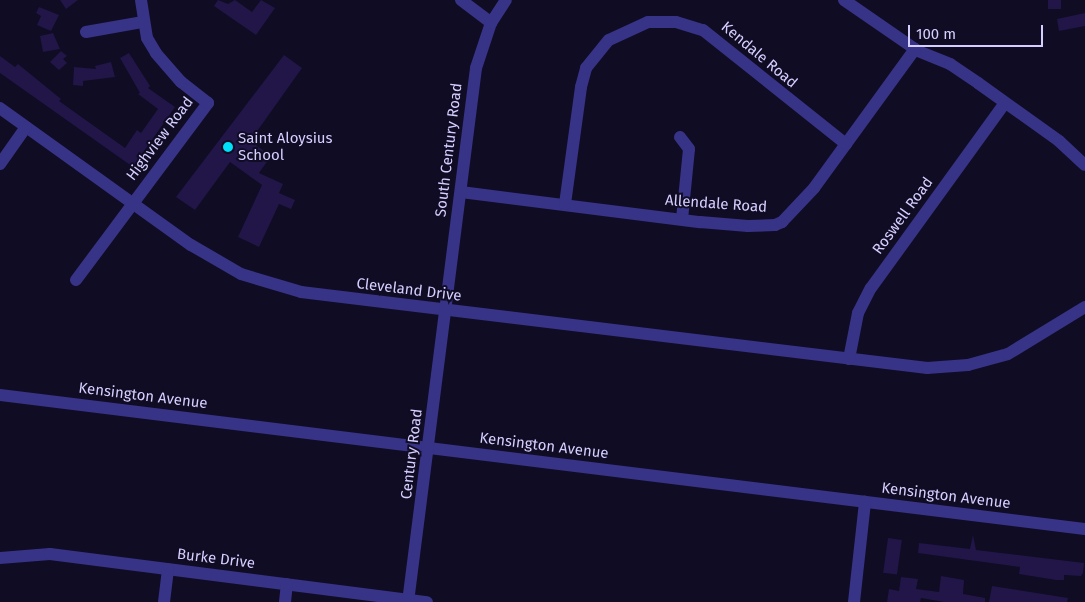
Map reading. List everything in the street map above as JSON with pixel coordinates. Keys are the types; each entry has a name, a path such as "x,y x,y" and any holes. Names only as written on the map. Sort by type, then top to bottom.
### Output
{"street":[{"name":"Highview Road","path":"132,203 208,103 168,68 147,38 141,0"},
{"path":"461,0 490,23"},
{"name":"South Century Road","path":"446,310 476,68 490,23 506,0"},
{"path":"844,0 915,49 950,64 1028,119 1085,165"},
{"path":"86,32 143,22"},
{"name":"Kendale Road","path":"565,204 578,103 586,68 609,40 648,22 676,22 703,30 846,144"},
{"name":"Allendale Road","path":"461,192 748,226 782,222 814,188 915,49"},
{"name":"Roswell Road","path":"849,359 858,313 871,288 1005,103"},
{"name":"Cleveland Drive","path":"0,108 199,250 262,282 310,293 927,368 985,362 1028,344 1085,307"},
{"path":"0,164 26,127"},
{"path":"680,137 689,149 682,219"},
{"path":"76,280 132,203"},
{"name":"Century Road","path":"408,601 446,310"},
{"name":"Kensington Avenue","path":"0,395 1085,529"},
{"path":"854,602 866,502"},
{"name":"Burke Drive","path":"0,558 50,554 408,601 428,602"},
{"path":"164,602 168,569"},
{"path":"284,602 287,584"}],"building":[{"path":"60,0 78,0 66,9"},
{"path":"218,0 228,4 235,0 252,12 261,0 275,8 256,35 214,6"},
{"path":"1048,0 1061,0 1061,9 1048,9"},
{"path":"39,7 59,15 51,31 37,25 41,16 36,13"},
{"path":"1085,13 1085,26 1059,31 1057,19"},
{"path":"53,33 60,49 43,52 40,36"},
{"path":"61,51 67,56 63,59 67,63 59,70 50,62"},
{"path":"129,53 150,86 148,88 175,107 133,167 0,73 0,56 15,67 18,64 61,99 59,101 125,148 137,130 141,133 158,109 138,94 140,93 120,58"},
{"path":"284,55 302,68 250,141 271,156 259,173 283,184 279,193 295,200 291,209 279,204 259,247 238,237 262,185 230,162 195,210 176,197"},
{"path":"111,62 115,77 83,81 83,86 73,85 74,67 96,69 95,66"},
{"path":"973,535 976,550 1084,563 1083,573 1081,576 1064,575 1064,580 1056,580 1019,574 1020,567 918,553 919,543 970,549"},
{"path":"888,538 902,540 897,575 883,573"},
{"path":"941,576 964,580 963,594 985,598 985,602 944,602 921,598 920,602 887,602 889,589 899,591 901,577 918,579 916,589 939,592"},
{"path":"992,586 1068,598 1067,602 989,602"}],"place":[{"name":"Saint Aloysius School","path":"228,147"}]}
